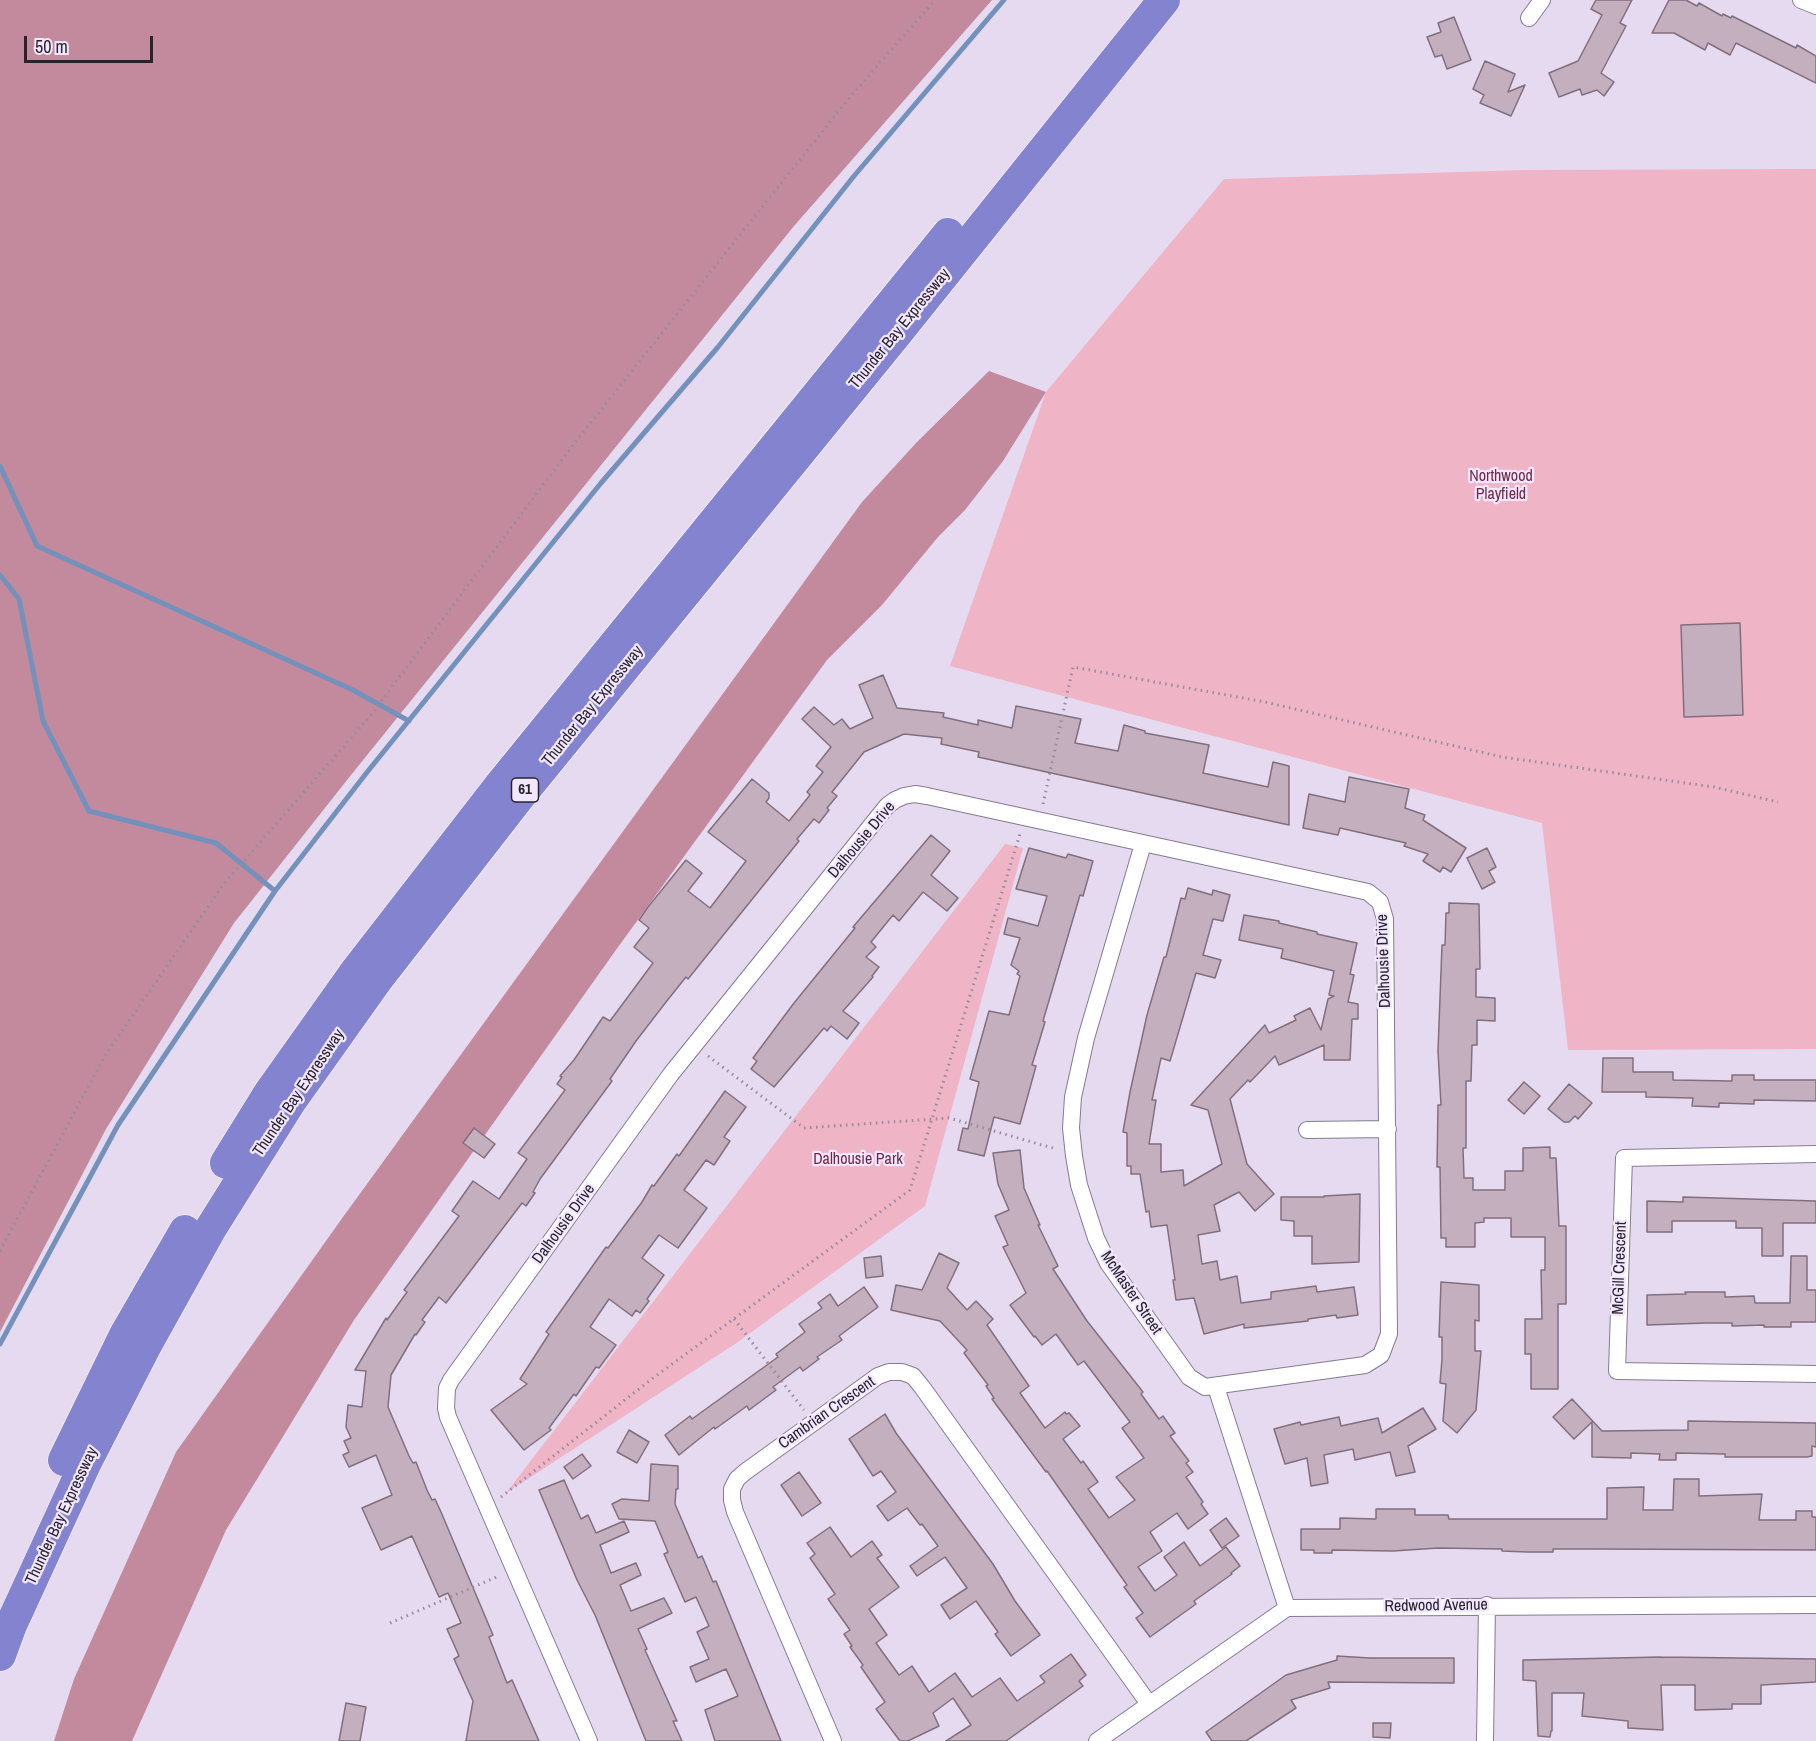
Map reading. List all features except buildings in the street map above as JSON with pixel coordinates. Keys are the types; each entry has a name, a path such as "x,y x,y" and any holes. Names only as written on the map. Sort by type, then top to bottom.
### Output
{"highway":[{"name":"Thunder Bay Expressway","path":"0,1602 66,1456 125,1335 192,1219 270,1092 356,970 501,784 1138,0"},
{"name":"Thunder Bay Expressway","path":"0,1655 11,1625 85,1464 146,1345 211,1228 290,1102 376,981 519,797 897,333 1164,0"}],"street":[{"path":"1529,18 1542,0"},
{"path":"1801,0 1816,6"},
{"name":"Dalhousie Drive","path":"588,1741 448,1417 446,1398 451,1380 671,1074 887,806 895,800 915,794 1368,892 1380,902 1385,919 1389,1334 1382,1355 1365,1365 1216,1387"},
{"name":"McMaster Street","path":"1143,844 1078,1067 1071,1128 1074,1156 1086,1211 1108,1263 1189,1377 1205,1387 1216,1387"},
{"path":"1307,1130 1388,1129"},
{"name":"McGill Crescent","path":"1816,1154 1624,1158 1617,1371 1816,1374"},
{"name":"Cambrian Crescent","path":"833,1741 735,1512 732,1489 737,1479 745,1472 878,1377 889,1372 902,1372 913,1377 1149,1704"},
{"path":"1097,1741 1287,1608 1216,1387"},
{"path":"1485,1741 1487,1605"},
{"name":"Redwood Avenue","path":"1287,1608 1487,1605 1816,1605"}],"path":[{"path":"0,1251 106,1054 223,885 371,715 573,445 845,103 935,0"},
{"path":"487,1507 653,1378 910,1190 1032,819 1073,667 1264,702 1502,757 1714,787 1778,802"},
{"path":"695,1045 804,1128 949,1118 1042,1143 1074,1156"},
{"path":"734,1319 813,1423"},
{"path":"390,1623 514,1570"}],"green space":[{"name":"Northwood Playfield","path":"1816,169 1816,1049 1568,1050 1542,823 950,666 1046,392 1224,179 1527,170"},
{"name":"Dalhousie Park","path":"1005,844 1023,848 925,1206 735,1344 506,1493"}],"shaded area":[{"path":"0,0 992,0 794,226 234,923 106,1129 0,1332"},
{"path":"989,371 1046,392 1003,461 965,510 938,537 882,605 827,660 613,954 354,1320 226,1530 132,1741 54,1741 74,1679 176,1452 343,1217 862,502 917,442"}],"waterway":[{"path":"0,1344 118,1125 275,891 368,771 601,483 718,347 854,176 1004,0"},
{"path":"0,466 37,546 353,690 409,721"},
{"path":"0,575 19,599 43,721 89,811 216,843 275,891"}]}
